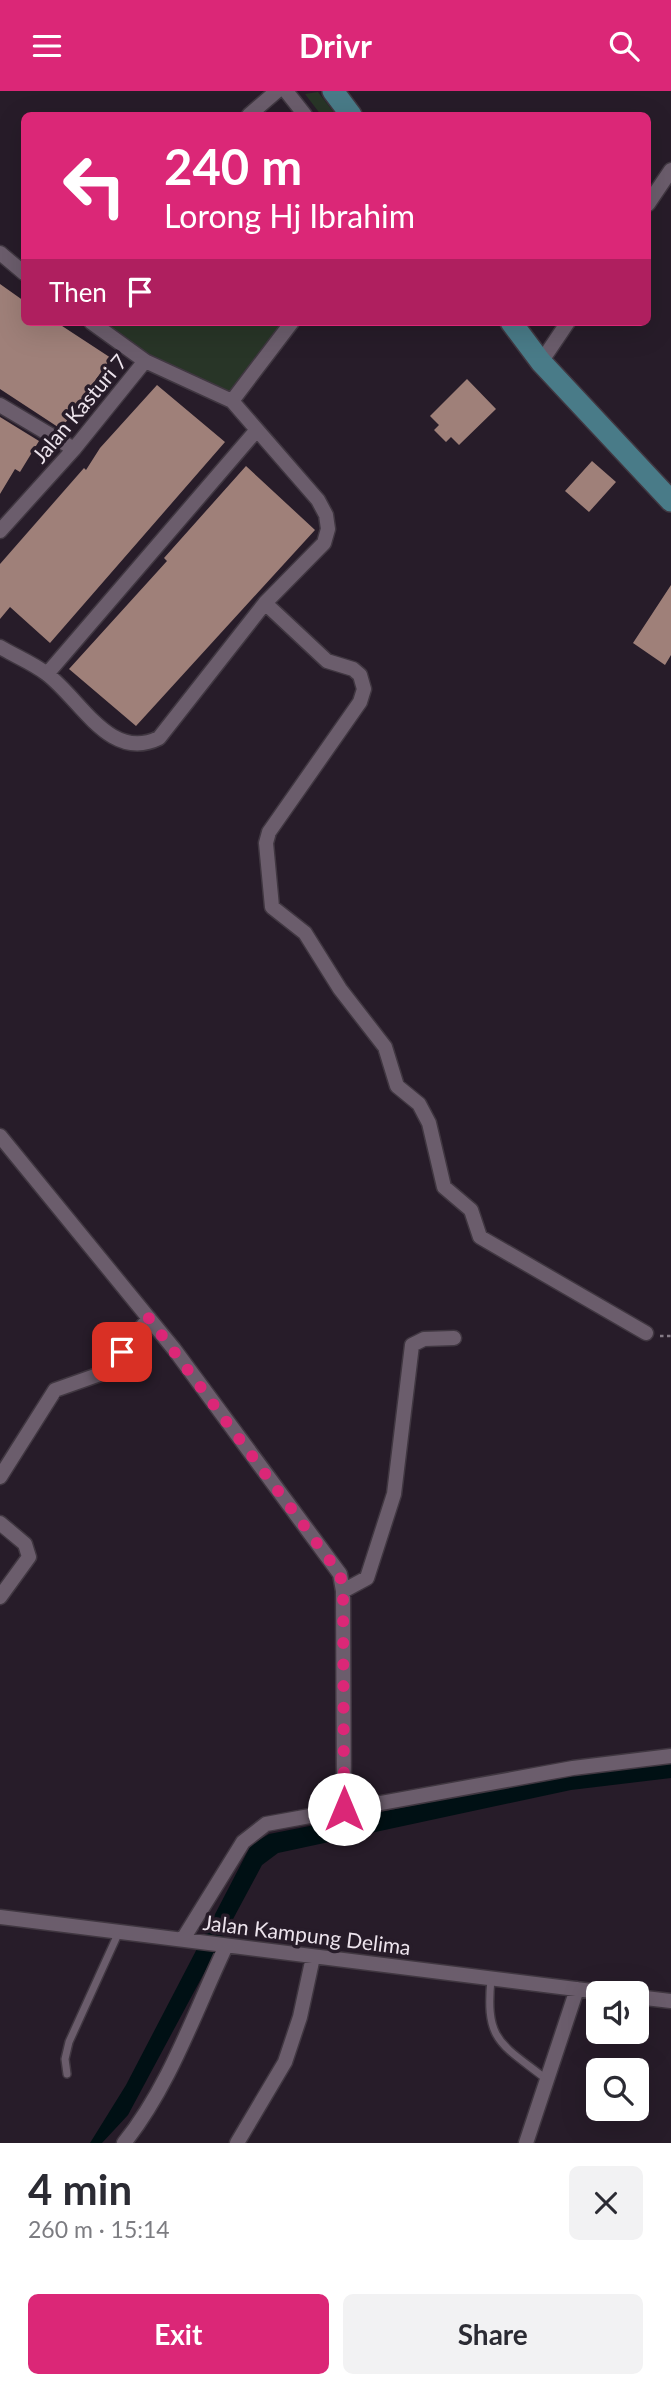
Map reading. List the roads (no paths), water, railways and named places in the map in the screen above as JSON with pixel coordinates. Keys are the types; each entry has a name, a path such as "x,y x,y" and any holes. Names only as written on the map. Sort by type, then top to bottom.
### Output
{"main road":[{"path":"333,91 349,112"},
{"path":"513,326 541,362 668,491"}],"street":[{"path":"252,112 277,91"},
{"path":"286,91 303,112"},
{"path":"651,200 671,170"},
{"path":"0,253 21,270"},
{"name":"Jalan Kasturi 7","path":"0,531 74,449 145,361 97,326"},
{"path":"232,401 289,326"},
{"path":"541,362 565,326"},
{"path":"0,647 47,674 113,738 130,745 144,745 159,738 265,603 324,543 328,529 326,515 318,500 255,432 232,401 145,361"},
{"path":"0,405 74,449"},
{"path":"47,674 255,432"},
{"path":"265,603 327,661 353,669 362,678 364,689 360,702 269,832 266,843 272,907 304,933 340,989 385,1047 397,1086 419,1104 429,1123 442,1184 473,1213 480,1237 646,1333"},
{"path":"0,1136 149,1318 331,1558 340,1574 343,1591 344,1809"},
{"path":"0,1477 55,1390 106,1371 149,1318"},
{"path":"343,1591 367,1578 394,1494 412,1345 424,1339 454,1338"},
{"path":"0,1523 24,1544 29,1557 0,1597"},
{"path":"185,1940 243,1842 254,1831 280,1821 573,1768 671,1756"},
{"name":"Jalan Kampung Delima","path":"0,1917 118,1934 586,1990"},
{"path":"124,2143 141,2122 226,1946"},
{"path":"237,2143 285,2062 300,2017 313,1957"},
{"path":"526,2143 577,1989"},
{"path":"649,1998 671,2001"}],"lane":[{"path":"67,2074 65,2059 69,2042 118,1934"},
{"path":"491,1979 488,2013 497,2039 548,2081"}]}
